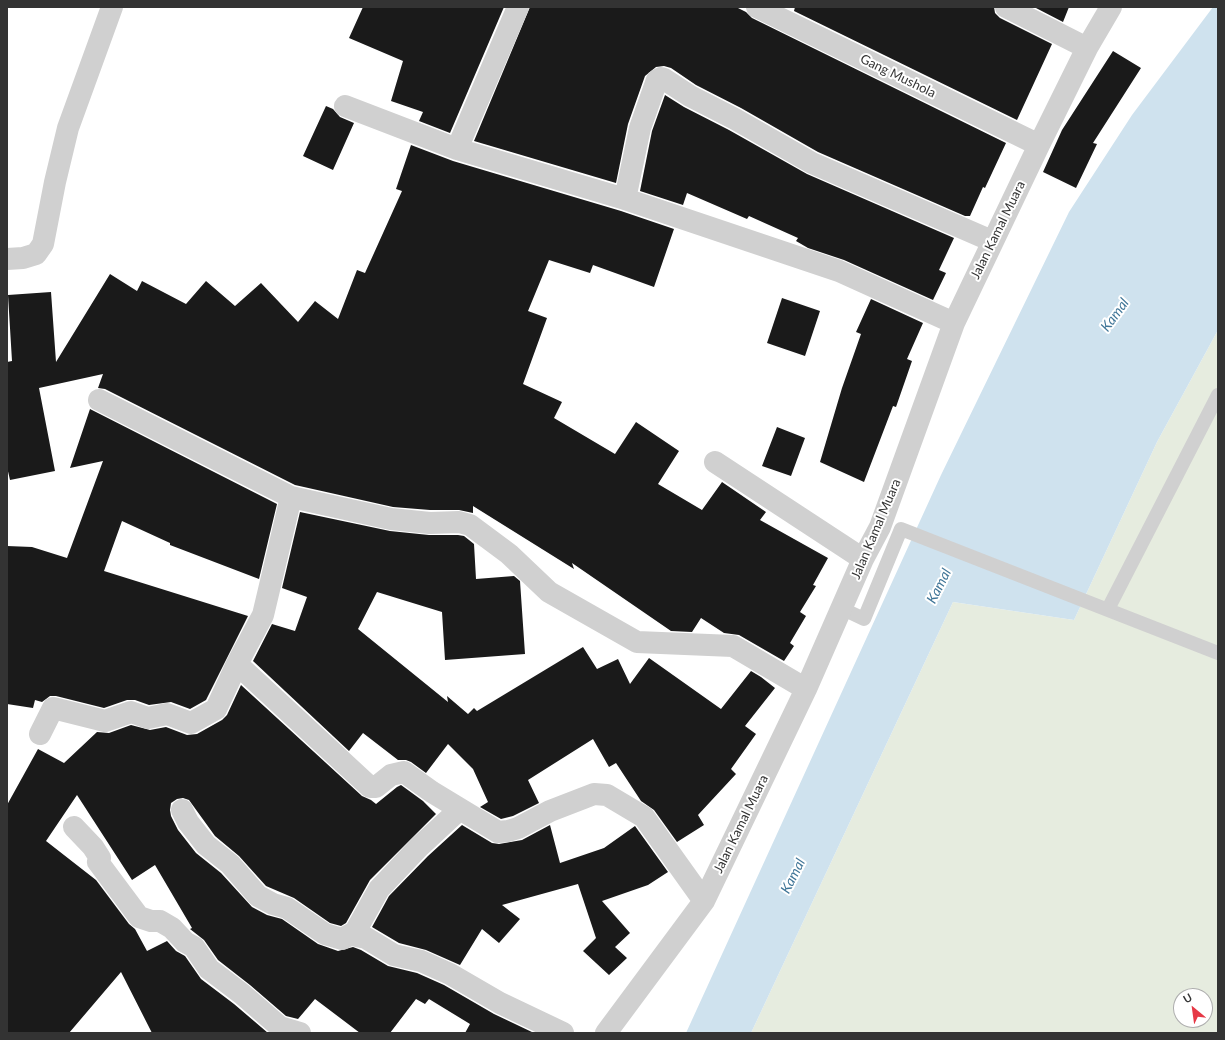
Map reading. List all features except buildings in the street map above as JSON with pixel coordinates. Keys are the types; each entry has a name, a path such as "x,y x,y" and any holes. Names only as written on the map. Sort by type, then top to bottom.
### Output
{"street":[{"path":"7,259 23,258 36,254 43,244 54,182 68,128 112,7"},
{"path":"457,149 518,7"},
{"name":"Gang Mushola","path":"757,7 1039,145"},
{"path":"1006,7 1087,48"},
{"name":"Jalan Kamal Muara","path":"606,1033 704,901 806,689 843,609 863,559 880,526 954,323 992,241 1087,48 1111,7"},
{"path":"625,199 640,128 657,80 661,78 690,96 735,119 812,163 992,241"},
{"path":"345,106 457,149 625,199 839,271 954,323"},
{"path":"99,400 291,497 391,519 430,522 459,522 470,525 509,554 550,592 636,642 733,646 806,689"},
{"path":"715,462 863,559"},
{"path":"40,734 53,708 105,721 132,712 148,718 167,714 191,723 216,709 237,664 263,615 291,497"},
{"path":"237,664 370,788 376,787 391,775 404,772 432,792 498,832 508,831 560,807 594,794 608,795 644,817 704,901"},
{"path":"182,810 188,822 206,845 230,864 258,896 273,904 287,908 325,934 342,939 355,932 380,889 418,847 460,808"},
{"path":"74,827 93,847 100,858 98,862 139,917 152,921 160,921 172,928 185,942 194,947 209,970 242,994 280,1028 300,1033"},
{"path":"355,932 357,936 366,938 394,955 421,961 450,974 500,1003 564,1033"}],"lane":[{"path":"1108,609 1218,396"},
{"path":"843,609 864,619 902,529 909,533 1089,601 1218,653"}],"shaded area":[{"path":"1218,330 1218,1033 751,1033 953,602 1074,620 1157,442"}],"water":[{"name":"Kamal","path":"1213,7 1218,7 1218,330 1157,442 1074,620 953,602 751,1033 686,1033 941,475 1069,212 1132,115"}]}
